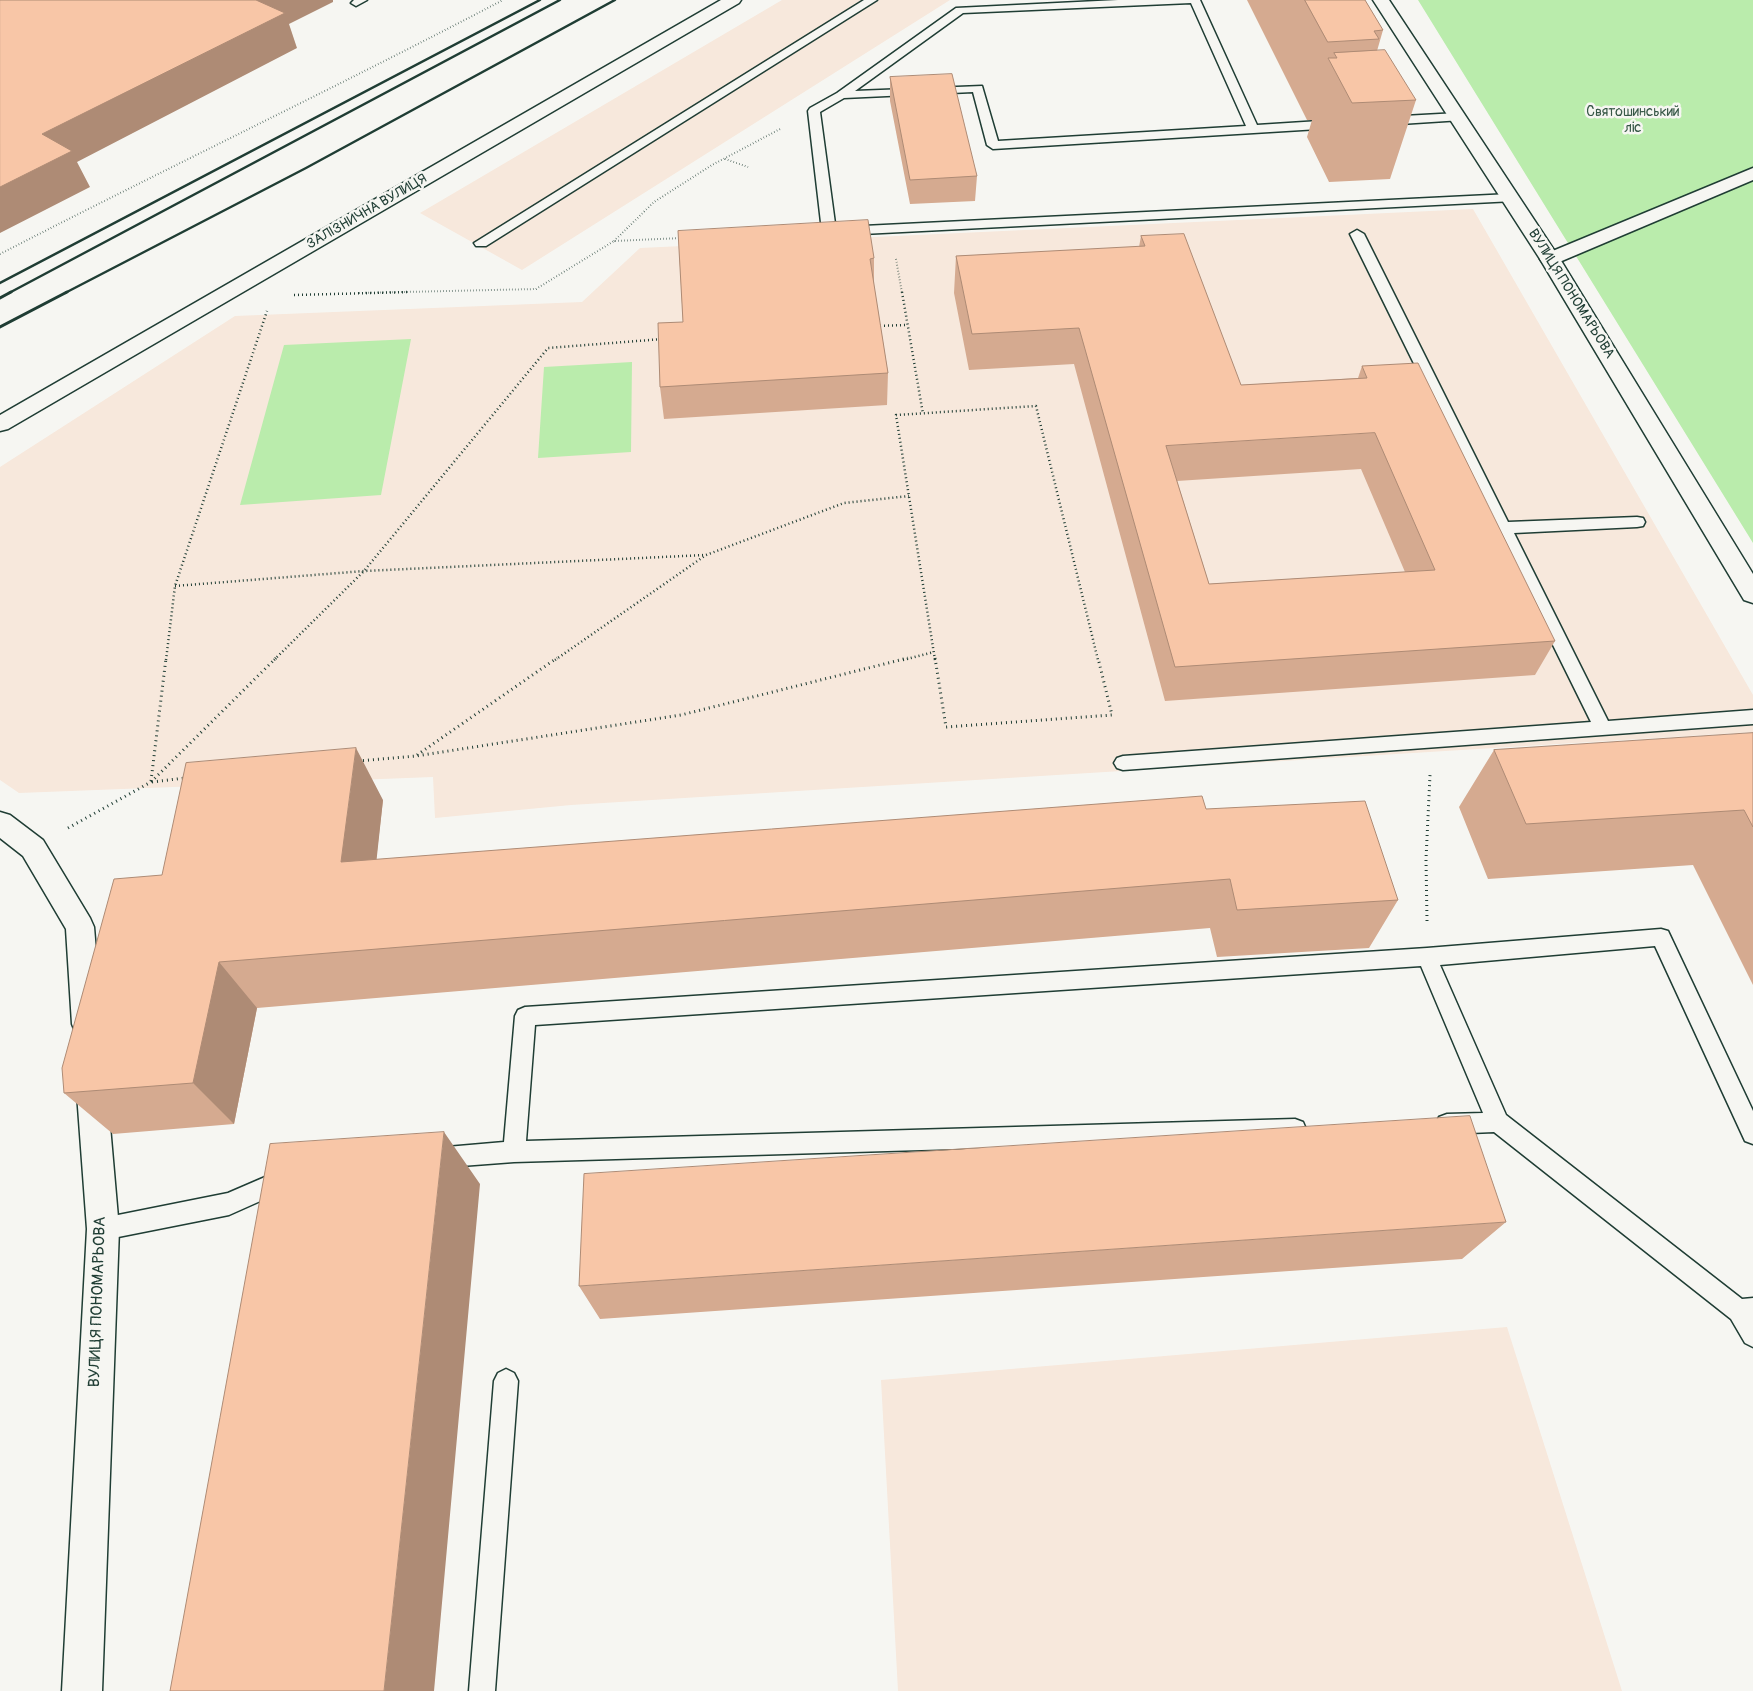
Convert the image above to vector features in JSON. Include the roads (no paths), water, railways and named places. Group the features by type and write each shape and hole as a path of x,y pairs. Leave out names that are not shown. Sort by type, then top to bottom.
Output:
{"street":[{"name":"ЗАЛІЗНИЧНА ВУЛИЦЯ","path":"0,424 734,0"},
{"name":"ВУЛИЦЯ ПОНОМАРЬОВА","path":"1381,0 1550,259 1753,594"},
{"path":"1550,259 1753,173"},
{"name":"ВУЛИЦЯ ПОНОМАРЬОВА","path":"0,823 33,848 80,927 102,1229 82,1691"}],"lane":[{"path":"481,243 872,0"},
{"path":"1253,128 1195,0 960,10 841,95 814,111 824,232 1510,198"},
{"path":"841,95 978,88 992,144 1349,123"},
{"path":"1368,122 1394,116 1458,117"},
{"path":"1357,234 1602,727"},
{"path":"1502,528 1636,522"},
{"path":"1123,763 1753,717"},
{"path":"514,1152 525,1016 1427,957 1662,937 1753,1134"},
{"path":"1427,957 1498,1122 1746,1310 1753,1336"},
{"path":"1429,1125 1498,1122"},
{"path":"417,1160 514,1152 1310,1128"},
{"path":"102,1229 229,1204 302,1172"},
{"path":"482,1691 506,1381"}],"railway":[{"path":"0,283 540,0"},
{"path":"9,293 560,0"},
{"path":"65,293 306,168 615,0"},
{"path":"0,298 11,292"},
{"path":"0,327 67,292"}],"park label":[{"name":"Святошинський ліс","path":"1633,120"}]}
